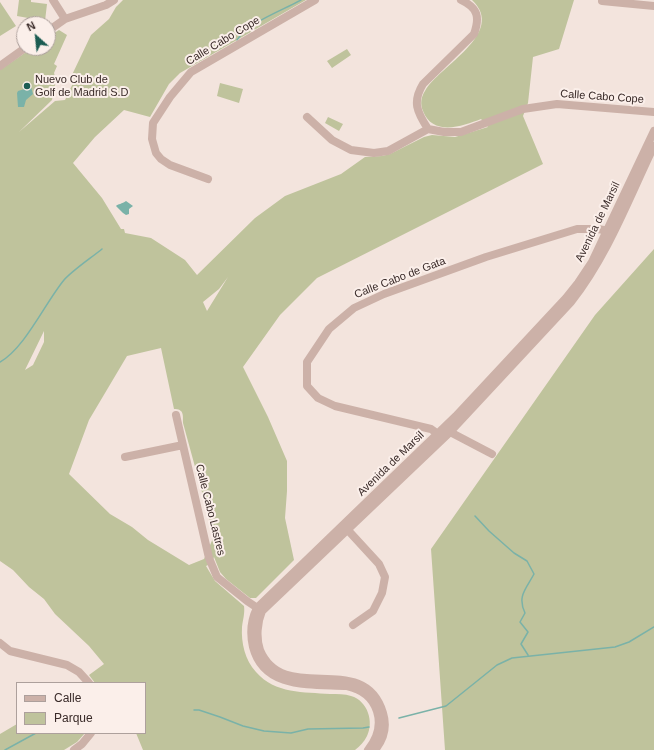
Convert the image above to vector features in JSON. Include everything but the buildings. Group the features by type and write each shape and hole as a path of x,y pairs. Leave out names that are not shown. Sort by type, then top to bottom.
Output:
{"street":[{"path":"53,0 65,18"},
{"path":"56,25 65,18 106,5 114,0"},
{"name":"Calle Cabo Cope","path":"208,179 170,165 161,159 156,153 152,139 153,123 170,97 190,72 315,0"},
{"path":"307,117 332,140 351,150 374,153 388,151 428,129 421,119 416,107 417,96 420,89 423,84 474,34 477,24 477,14 472,5 462,0"},
{"path":"602,1 654,6"},
{"path":"0,66 16,54"},
{"name":"Calle Cabo Cope","path":"428,129 444,132 461,132 523,109 557,104 654,112"},
{"name":"Avenida de Marsil","path":"346,528 456,416 566,298 578,283 610,231 654,131"},
{"name":"Avenida de Marsil","path":"260,610 450,432 571,302 583,286 654,146"},
{"name":"Calle Cabo de Gata","path":"438,434 431,429 335,406 318,398 307,386 307,362 328,329 354,308 384,294 486,258 577,229 610,231"},
{"name":"Calle Cabo Lastres","path":"176,415 209,558 217,577 260,610"},
{"path":"450,432 492,454"},
{"path":"125,457 183,445"},
{"path":"346,528 379,564 385,577 382,593 373,611 353,625"},
{"path":"260,610 254,614 251,639 257,658 270,673 282,680 297,684 347,686 355,688 368,696 373,703 378,716 379,729 374,742 368,750"},
{"path":"260,610 258,625 259,647 265,659 275,669 284,675 298,678 348,680 366,686 373,693 378,700 383,714 385,730 383,737 375,750"},
{"path":"0,643 10,651 67,665 79,672 88,682"},
{"path":"74,750 82,744 90,734"}],"green space":[{"path":"19,0 31,0 31,2 47,4 46,16 17,16"},
{"path":"123,0 306,0 180,73 169,84 150,117 124,110 95,137 73,163 102,198 121,229 124,229 125,233 151,238 185,260 197,275 255,218 285,196 341,174 365,157 390,154 424,137 432,135 455,137 488,127 481,119 457,126 441,127 428,119 421,106 424,93 432,81 467,48 476,37 481,25 481,12 472,0 574,0 559,49 533,57 528,103 523,116 543,164 317,278 280,315 243,367 268,417 287,461 285,518 294,560 256,598 250,598 226,579 220,572 214,557 212,563 206,566 215,581 244,606 242,633 244,651 252,667 264,679 281,688 300,692 346,695 362,702 368,713 370,725 365,740 355,750 143,750 136,734 146,734 146,682 94,682 89,675 104,664 89,646 55,614 44,599 29,587 13,570 0,561 0,70 20,56 56,56 56,32 59,30 67,35 54,64 57,66 54,73 56,80 52,100 19,132 55,101 65,100 75,79 71,77 91,35 109,19 116,7","holes":["228,277 207,311 203,302 219,289","44,331 44,342 33,365 25,370","161,348 174,409 180,410 182,413 183,423 214,536 204,559 189,565 148,540 132,527 110,514 69,474 89,420 127,356"]},
{"path":"0,2 16,26 0,36"},
{"path":"347,49 351,55 332,68 327,61"},
{"path":"220,83 243,89 239,103 217,96"},
{"path":"328,117 343,124 339,131 325,123"},
{"path":"654,249 654,750 445,750 431,549 595,315"},
{"path":"16,725 16,734 84,734 77,742 64,750 0,750 0,734"}],"water":[{"path":"31,87 33,94 26,100 24,107 18,107 18,91"},
{"path":"126,201 133,206 129,209 129,214 126,215 116,206"}],"waterway":[{"path":"237,40 257,22 301,0"},
{"path":"0,362 18,347 64,280 102,249"},
{"path":"475,516 489,531 514,553 527,561 534,574 522,597 525,613 520,622 528,632 521,644 528,655"},
{"path":"399,718 446,706 497,665 512,658 615,647 629,642 654,627"},
{"path":"194,710 199,710 243,726 264,731 291,733 308,729 369,727"},
{"path":"5,750 34,734"}],"place":[{"name":"Nuevo Club de Golf de Madrid S.D","path":"27,86"}]}
